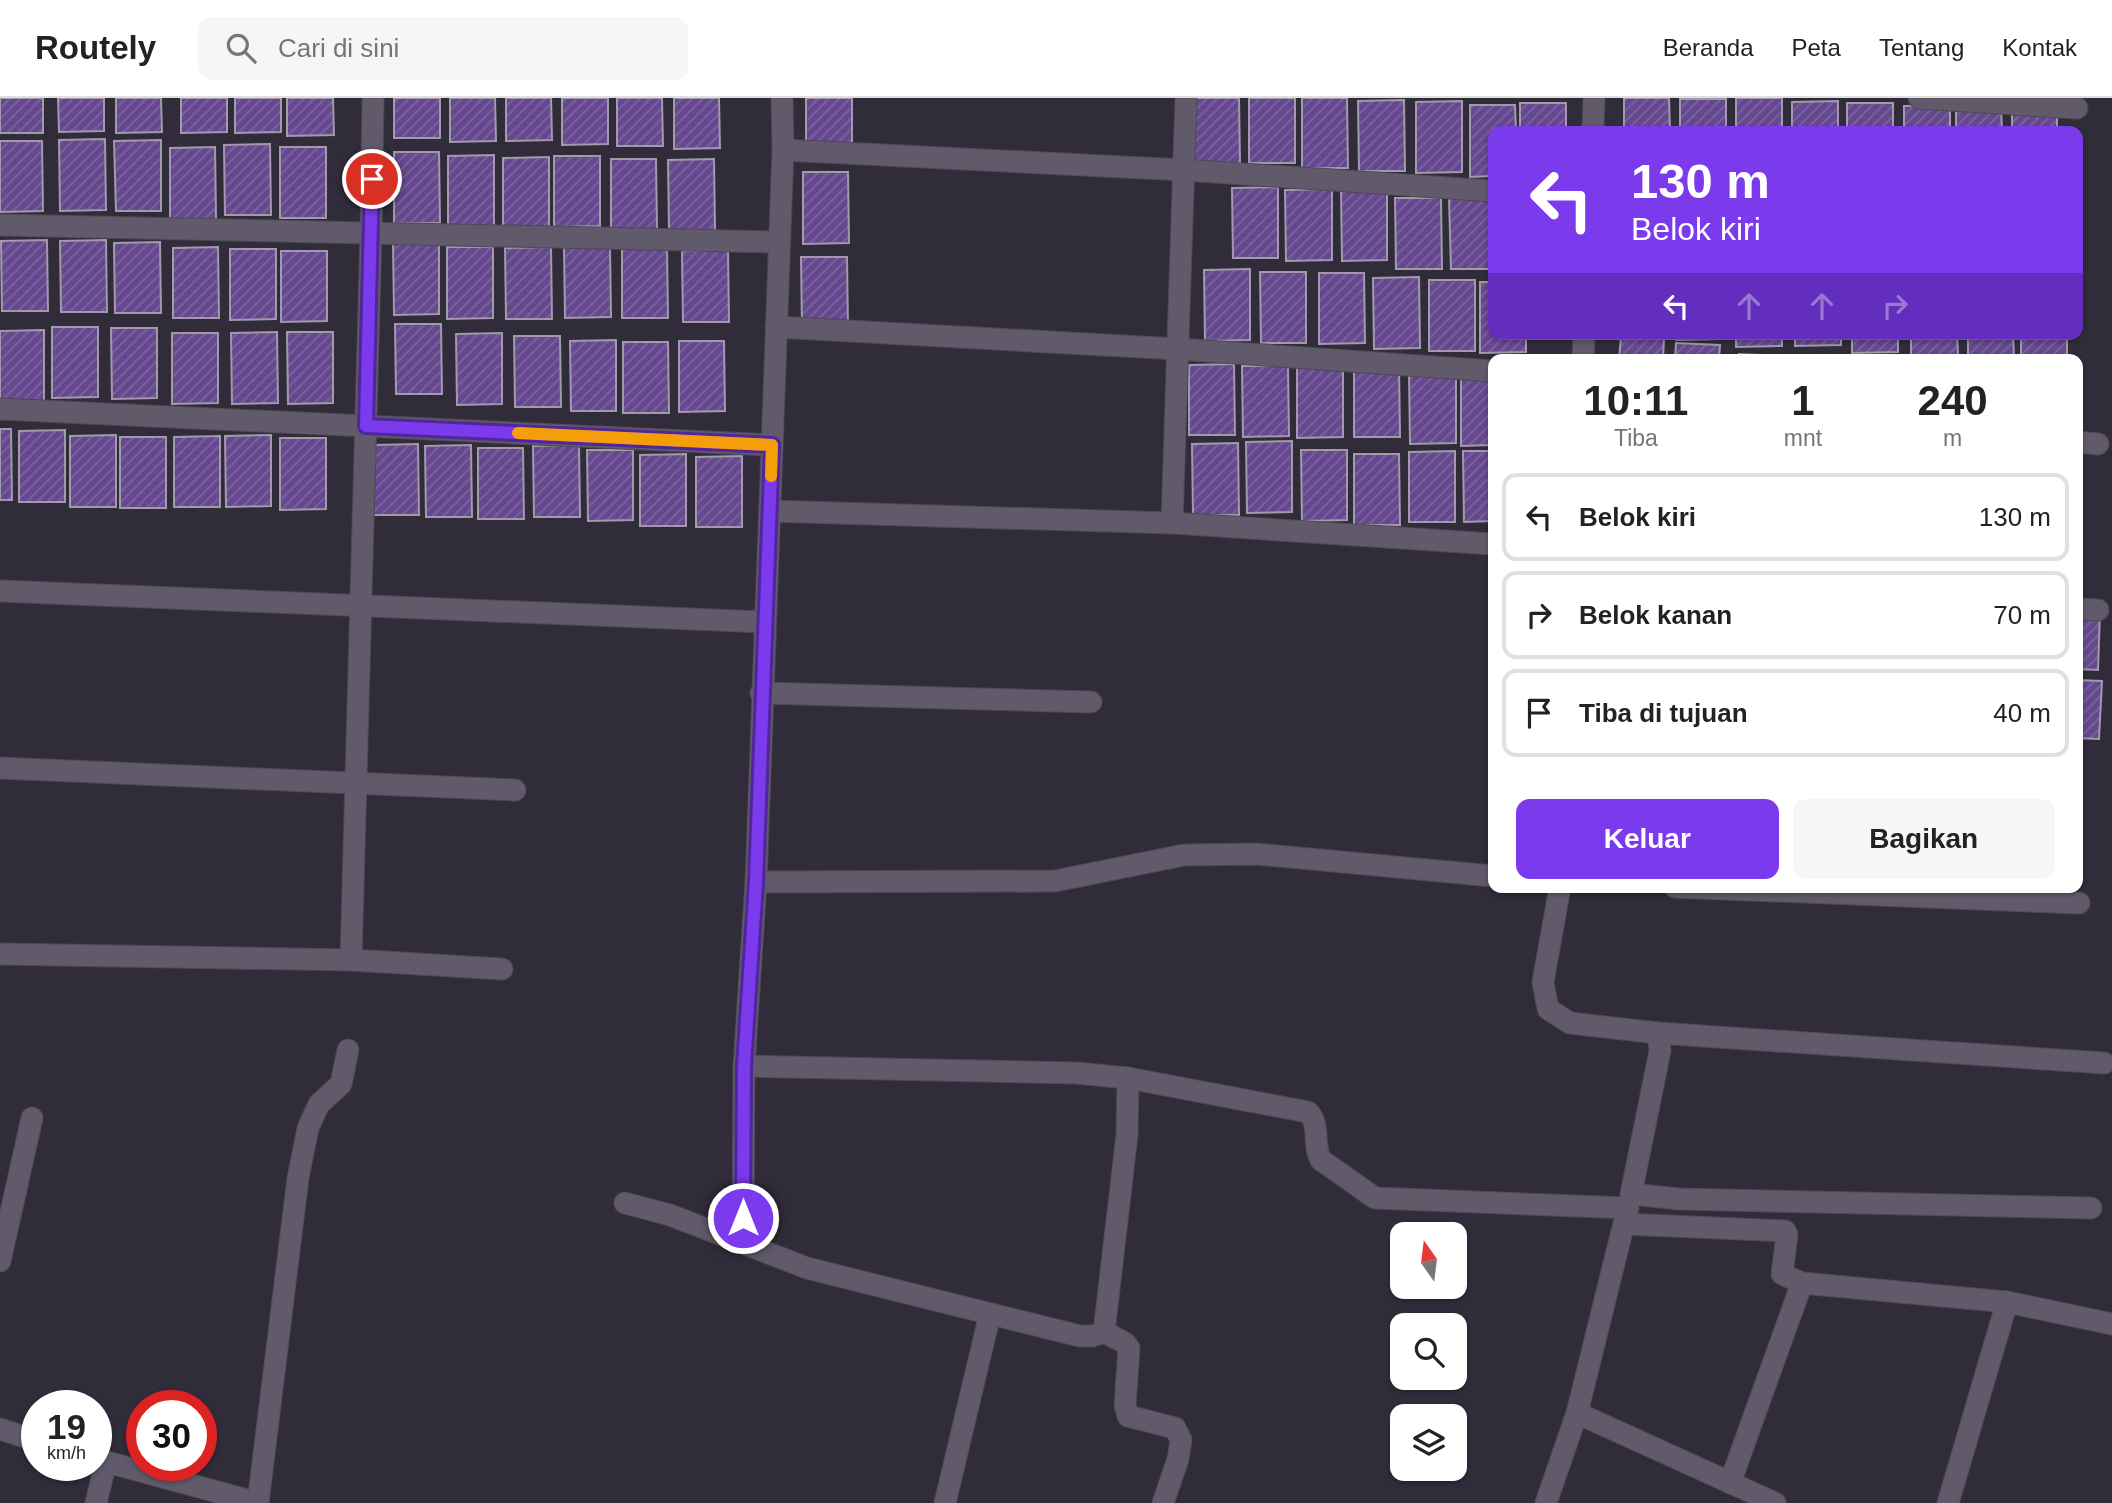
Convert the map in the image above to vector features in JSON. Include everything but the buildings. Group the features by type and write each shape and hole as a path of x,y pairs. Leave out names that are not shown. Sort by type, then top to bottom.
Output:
{"street":[{"path":"351,960 373,98"},
{"path":"743,1243 744,1066 756,882 782,98"},
{"path":"1172,523 1186,98"},
{"path":"1593,126 1594,98"},
{"path":"1919,98 2077,108"},
{"path":"782,150 1184,170 1488,191"},
{"path":"0,225 779,242"},
{"path":"776,327 1178,349 1488,371"},
{"path":"0,409 772,445"},
{"path":"770,511 1172,523 1488,544"},
{"path":"0,591 765,622"},
{"path":"761,693 1091,702"},
{"path":"0,768 515,790"},
{"path":"756,882 1055,881 1184,855 1256,854 1488,876"},
{"path":"1559,893 1543,982 1548,1009 1570,1023 1658,1033 2104,1063"},
{"path":"1826,893 2079,903"},
{"path":"0,954 351,960 502,969"},
{"path":"1546,1503 1577,1413 1628,1209 1660,1051 1658,1033"},
{"path":"112,1463 258,1503 298,1178 309,1128 320,1104 341,1084 348,1050"},
{"path":"744,1066 1076,1073 1128,1078 1308,1112 1313,1116 1317,1154 1321,1160 1375,1198 1628,1209 1785,1231 1787,1237 1782,1274 1802,1283 2007,1303 2112,1324"},
{"path":"1104,1332 1127,1135 1128,1078"},
{"path":"0,1261 32,1118"},
{"path":"1628,1209 1679,1199 2091,1208"},
{"path":"625,1203 670,1215 807,1268 1080,1336 1093,1336 1104,1332 1125,1343 1129,1348 1125,1405 1128,1416 1175,1428 1181,1440 1164,1503"},
{"path":"1730,1483 1802,1283"},
{"path":"1948,1503 2007,1303"},
{"path":"945,1503 990,1314"},
{"path":"1577,1413 1775,1503"},
{"path":"0,1429 21,1436"},
{"path":"96,1503 99,1481"}],"slow traffic":[{"path":"518,433 772,445 771,476"}],"route":[{"path":"372,179 366,426 772,445 756,882 744,1066 743,1218"}]}
